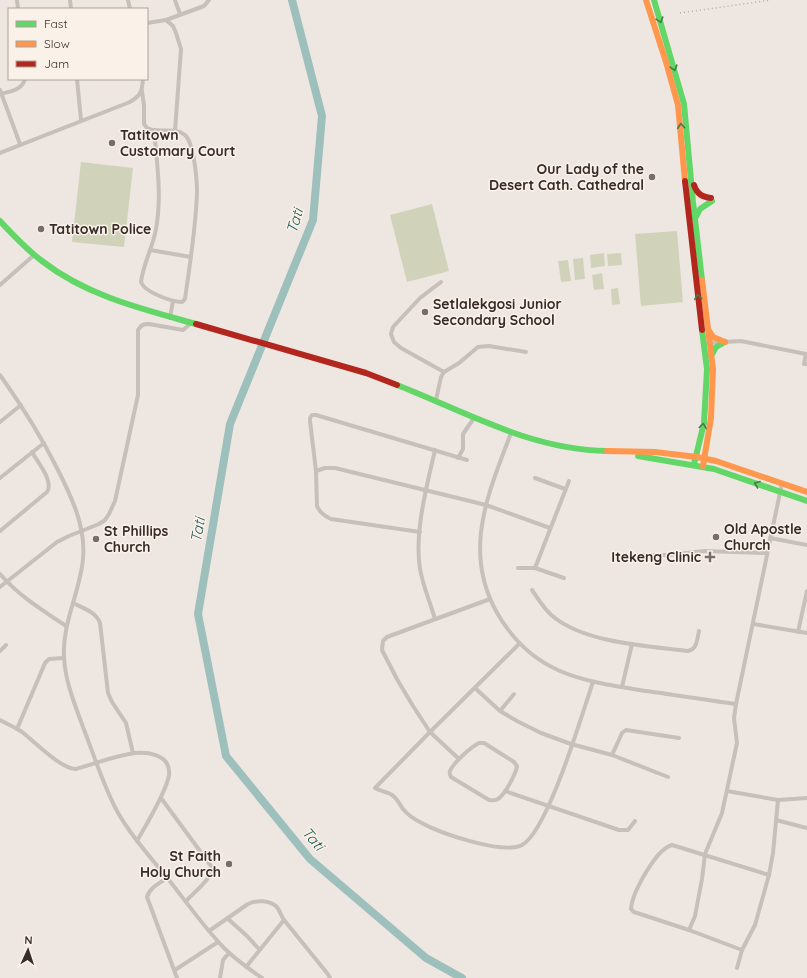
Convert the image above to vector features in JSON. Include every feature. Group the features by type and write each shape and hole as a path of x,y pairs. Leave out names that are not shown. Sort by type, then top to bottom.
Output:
{"main road":[{"path":"646,0 676,96 695,219 708,330 706,343 711,357 713,394 703,466"},
{"path":"654,0 684,104 688,175 706,343 707,370 704,423 697,457 694,464"},
{"path":"688,175 697,193 711,199 697,212 695,219"},
{"path":"0,221 15,239 33,256 63,277 92,292 124,304 366,373 436,400 511,433 558,446 588,451 655,452 705,458 807,492"},
{"path":"708,330 713,337 725,342"},
{"path":"711,357 715,348 725,342"},
{"path":"618,452 703,466 807,501"}],"street":[{"path":"175,0 180,14"},
{"path":"148,23 166,20 204,6 209,0"},
{"path":"166,20 173,26 181,49 175,130"},
{"path":"20,144 1,92 17,89 23,84 24,80"},
{"path":"77,80 81,120"},
{"path":"143,80 144,124 146,128 154,130 175,130 185,135 188,139 193,160 197,190 191,257 185,299 182,302 173,301 153,293 142,285 141,278 156,229 159,190 154,130"},
{"path":"0,153 130,102 142,91"},
{"path":"150,250 191,257"},
{"path":"0,285 33,256"},
{"path":"441,282 420,298 393,327 391,334 394,342 401,348 444,372"},
{"path":"170,318 173,301"},
{"path":"0,587 52,546 69,536 99,524 109,514 115,501 138,395 138,330 140,326 148,324 183,330 190,324"},
{"path":"706,343 741,341 754,343 806,354 804,364 807,364"},
{"path":"436,400 441,377 444,372 460,363 474,350 482,346 526,352"},
{"path":"0,375 21,405 44,443 70,496 82,531 82,570 66,626 64,658 71,690 97,763 117,810 137,841 218,942 246,967 262,978"},
{"path":"0,422 21,405"},
{"path":"420,532 330,519 325,517 319,511 317,506 316,470 310,418 312,415 316,415 466,460"},
{"path":"458,458 463,449 463,434 474,418"},
{"path":"511,433 486,505 481,534 480,558 490,599 500,618 519,644 533,656 550,666 593,682 736,704"},
{"path":"0,478 44,443"},
{"path":"435,450 425,490 419,555 420,568 435,619"},
{"path":"0,531 49,489 49,480 32,452"},
{"path":"316,470 335,468 486,505 550,528"},
{"path":"535,478 566,489"},
{"path":"535,568 569,481"},
{"path":"689,930 695,916 705,854 722,813 727,791 737,742 734,718 736,704 782,483"},
{"path":"770,538 807,545"},
{"path":"632,555 669,555 704,551 767,553"},
{"path":"518,568 535,568 564,578"},
{"path":"0,574 6,582 29,602 66,626"},
{"path":"532,590 549,613 568,627 598,637 632,644 692,651 695,648 700,631"},
{"path":"798,632 807,591"},
{"path":"459,759 430,732 398,682 382,650 382,645 383,640 387,637 490,599"},
{"path":"73,603 94,613 100,623 108,693 112,702 126,723 134,753"},
{"path":"753,624 807,634"},
{"path":"519,644 375,788 393,795 405,812 435,830 484,845 508,848 520,846 527,842 535,832 550,806 593,682"},
{"path":"622,687 632,644"},
{"path":"0,652 6,645"},
{"path":"17,729 44,663 49,659 64,658"},
{"path":"475,688 500,711 541,733 572,744 612,755 668,777"},
{"path":"500,711 514,694"},
{"path":"0,720 17,729 68,768 76,769 134,753 160,756 163,758 167,763 169,774 161,798 137,841"},
{"path":"612,755 622,733 626,730 679,738"},
{"path":"479,743 484,743 514,762 517,766 505,790 498,800 494,801 451,777 450,770 459,759 479,743"},
{"path":"505,790 624,831 628,830 635,821"},
{"path":"727,791 778,800 807,798"},
{"path":"161,798 212,869 210,876 186,901"},
{"path":"737,968 742,950 755,925 769,875 773,853 778,800"},
{"path":"776,820 807,828"},
{"path":"742,950 689,930 634,912 631,909 631,903 644,874 669,846 675,845 769,875"},
{"path":"167,878 151,890 147,897 177,978"},
{"path":"209,931 248,904 259,901 266,902 275,906 284,920 330,978"},
{"path":"227,918 259,949"},
{"path":"246,967 259,949 284,920"},
{"path":"175,970 218,942"},
{"path":"220,978 223,960 229,953"}],"green space":[{"path":"81,162 133,168 124,247 72,242"},
{"path":"432,204 449,271 407,282 390,215"},
{"path":"677,231 683,302 641,306 635,234"},
{"path":"604,253 605,266 591,268 590,255"},
{"path":"621,253 622,265 608,266 607,254"},
{"path":"583,258 585,279 575,280 573,259"},
{"path":"568,260 571,281 561,282 558,261"},
{"path":"602,273 604,289 594,290 592,275"},
{"path":"618,288 620,304 612,305 611,289"}],"waterway":[{"name":"Tati","path":"292,0 322,116 313,220 230,424 198,614 226,756 310,859 426,958 462,978"}],"railway":[{"path":"680,13 771,0"}],"traffic: fast":[{"path":"654,0 684,104 702,280"},
{"path":"696,217 700,209 712,201"},
{"path":"0,221 36,256 77,284 135,307 196,324"},
{"path":"694,464 704,423 707,369 702,330"},
{"path":"711,356 716,347 725,342"},
{"path":"397,385 499,428 525,437 579,449 607,451"},
{"path":"638,456 714,469 807,501"}],"traffic: slow":[{"path":"646,0 678,105 685,181"},
{"path":"702,280 713,369 711,418 703,466"},
{"path":"709,331 713,337 725,342"},
{"path":"607,451 655,452 697,457 716,461 807,492"}],"traffic: jam":[{"path":"685,181 702,330"},
{"path":"694,185 700,194 711,198"},
{"path":"196,324 366,373 397,385"}],"place":[{"name":"Tatitown Customary Court","path":"112,143"},
{"name":"Our Lady of the Desert Cath. Cathedral","path":"652,177"},
{"name":"Tatitown Police","path":"41,229"},
{"name":"Setlalekgosi Junior Secondary School","path":"425,312"},
{"name":"Old Apostle Church","path":"716,537"},
{"name":"St Phillips Church","path":"96,539"},
{"name":"Itekeng Clinic","path":"710,557"},
{"name":"St Faith Holy Church","path":"229,864"}]}
